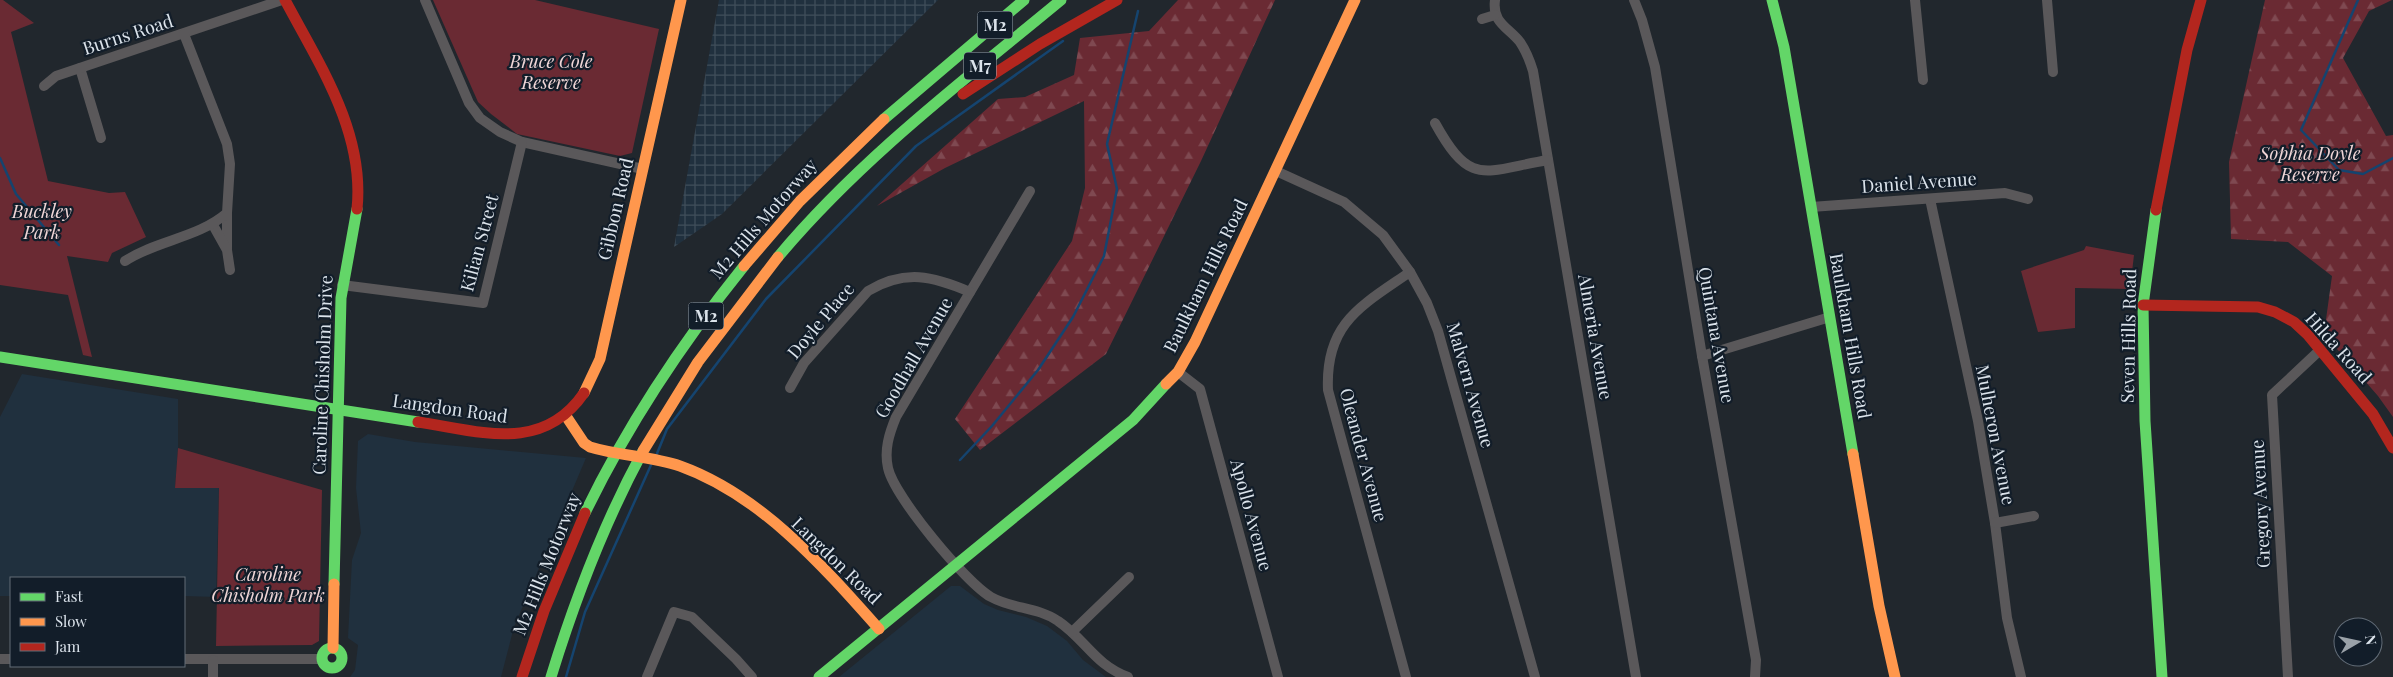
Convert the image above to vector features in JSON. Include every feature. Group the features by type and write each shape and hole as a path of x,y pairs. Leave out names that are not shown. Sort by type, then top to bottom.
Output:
{"main road":[{"name":"Caroline Chisholm Drive","path":"286,0 335,94 352,141 357,177 357,206 342,285 333,648"},
{"name":"Gibbon Road","path":"566,416 584,397 600,359 681,0"},
{"name":"M2 Hills Motorway","path":"522,677 532,645 568,552 600,481 643,407 693,333 743,265 800,201 878,124 1024,0"},
{"name":"M7","path":"900,134 1061,0"},
{"name":"M2","path":"900,134 1040,44 1116,0"},
{"name":"Baulkham Hills Road","path":"819,677 1133,420 1178,372 1203,326 1355,0"},
{"name":"Baulkham Hills Road","path":"1772,0 1784,47 1879,606 1895,677"},
{"name":"Seven Hills Road","path":"2162,677 2143,359 2144,305 2148,259 2159,191 2187,50 2201,0"},
{"name":"M2 Hills Motorway","path":"551,677 572,612 601,537 628,479 670,406 723,329 789,246 843,187 900,134"},
{"name":"Hilda Road","path":"2144,305 2258,307 2275,312 2294,322 2373,414 2393,448"},
{"name":"Langdon Road","path":"0,357 502,435 523,434 541,430 566,416 584,443 601,451 656,460 697,473 737,496 801,548 879,629"},
{"path":"333,648 339,651 342,657 340,664 333,672 322,659 325,651 333,648"}],"street":[{"name":"Burns Road","path":"44,86 56,76 282,0"},
{"path":"425,0 469,103 480,118 508,137 522,142 643,170"},
{"path":"1482,19 1495,15 1494,0"},
{"name":"Quintana Avenue","path":"1634,0 1642,20 1655,67 1702,356 1756,660 1755,677"},
{"path":"1915,0 1923,80"},
{"path":"2047,0 2053,72"},
{"name":"Almeria Avenue","path":"1495,15 1501,26 1520,42 1529,60 1548,160 1636,677"},
{"path":"184,34 227,144 230,164 227,213 227,250 230,270"},
{"path":"80,68 102,138"},
{"path":"1435,123 1457,157 1474,170 1488,170 1548,160"},
{"name":"Kilian Street","path":"342,285 483,303 522,142"},
{"name":"Malvern Avenue","path":"1276,171 1344,202 1383,235 1410,272 1427,302 1438,331 1535,677"},
{"name":"Goodhall Avenue","path":"1030,191 896,417 886,450 888,468 893,484 973,584 993,599 1042,612 1059,622 1072,632 1101,663 1128,677"},
{"name":"Daniel Avenue","path":"1811,207 2005,193 2028,199"},
{"name":"Mulheron Avenue","path":"1930,199 1978,421 1995,523 2007,618 2021,677"},
{"path":"125,261 139,252 213,225 227,213"},
{"path":"213,225 227,250"},
{"name":"Oleander Avenue","path":"1406,677 1328,390 1327,376 1329,360 1338,333 1364,304 1410,272"},
{"name":"Doyle Place","path":"790,388 804,364 868,291 881,283 900,278 929,277 948,282 970,292"},
{"path":"1702,356 1830,317"},
{"name":"Gregory Avenue","path":"2288,677 2282,602 2272,395 2320,350"},
{"name":"Apollo Avenue","path":"1178,372 1200,388 1278,677"},
{"path":"1995,523 2034,516"},
{"path":"1072,632 1130,577"},
{"path":"647,677 674,612 692,617 752,677"},
{"path":"185,660 322,659"},
{"path":"213,660 213,677"}],"shaded area":[{"path":"719,0 938,0 722,214 674,247"},
{"path":"22,374 178,399 178,448 175,488 219,488 216,597 185,596 185,577 10,577 10,596 0,596 0,417"},
{"path":"368,434 415,442 586,458 514,627 501,677 350,677 355,670 358,645 348,638 352,560 361,533 356,488 358,441"},
{"path":"951,586 960,586 984,604 998,610 1026,617 1047,626 1067,641 1083,660 1106,677 839,677"}],"green space":[{"name":"Buckley Park","path":"0,0 3,0 34,23 11,32 48,181 109,193 125,192 146,237 112,253 108,262 67,256 92,357 83,355 68,295 0,285"},
{"name":"Bruce Cole Reserve","path":"433,0 535,0 659,29 632,153 620,156 517,134 478,102"},
{"path":"1178,0 1275,0 1201,161 1106,354 980,450 955,419 1072,241 1085,188 1084,101 945,168 877,206 998,99 1025,97 1074,75 1080,38 1149,31"},
{"name":"Sophia Doyle Reserve","path":"2265,0 2392,0 2369,11 2343,58 2386,136 2393,135 2393,417 2378,396 2324,334 2332,276 2288,242 2231,239 2229,162"},
{"path":"2086,246 2134,255 2130,289 2075,288 2075,328 2038,332 2021,271 2084,250"},
{"name":"Caroline Chisholm Park","path":"178,448 322,490 319,641 312,645 216,646 219,488 175,488"}],"waterway":[{"path":"2358,0 2301,130 2339,170 2363,174 2393,158"},
{"path":"960,460 992,426 1038,370 1073,317 1104,256 1117,189 1107,144 1138,11"},
{"path":"656,456 667,429 766,299 916,146 1063,41"},
{"path":"0,158 16,194 59,245"},
{"path":"566,677 585,612 651,465"}],"traffic: fast":[{"path":"884,119 1024,0"},
{"path":"778,257 843,187 878,154 950,91 1061,0"},
{"path":"1772,0 1784,47 1853,454"},
{"path":"334,584 341,298 357,209"},
{"path":"2156,210 2143,305 2145,421 2162,677"},
{"path":"585,513 619,448 657,385 699,325 744,266"},
{"path":"0,357 418,422"},
{"path":"819,677 1133,420 1166,384"},
{"path":"551,677 591,562 643,451"},
{"path":"332,648 339,651 342,658 339,665 332,668 325,665 322,658 325,651 332,648"}],"traffic: slow":[{"path":"584,393 600,359 681,0"},
{"path":"1166,384 1178,372 1195,342 1355,0"},
{"path":"744,266 800,201 884,119"},
{"path":"643,451 698,362 778,257"},
{"path":"566,416 584,443 590,447 680,466 710,479 737,495 764,514 813,557 879,629"},
{"path":"1853,454 1879,606 1895,677"},
{"path":"333,648 334,584"}],"traffic: jam":[{"path":"285,0 325,74 347,126 354,153 358,181 357,209"},
{"path":"963,94 1040,44 1117,0"},
{"path":"2156,210 2187,50 2201,0"},
{"path":"2143,305 2258,307 2275,312 2294,322 2308,335 2373,414 2393,448"},
{"path":"418,422 486,433 508,434 529,431 549,425 567,412 584,393"},
{"path":"522,677 544,611 585,513"}]}
